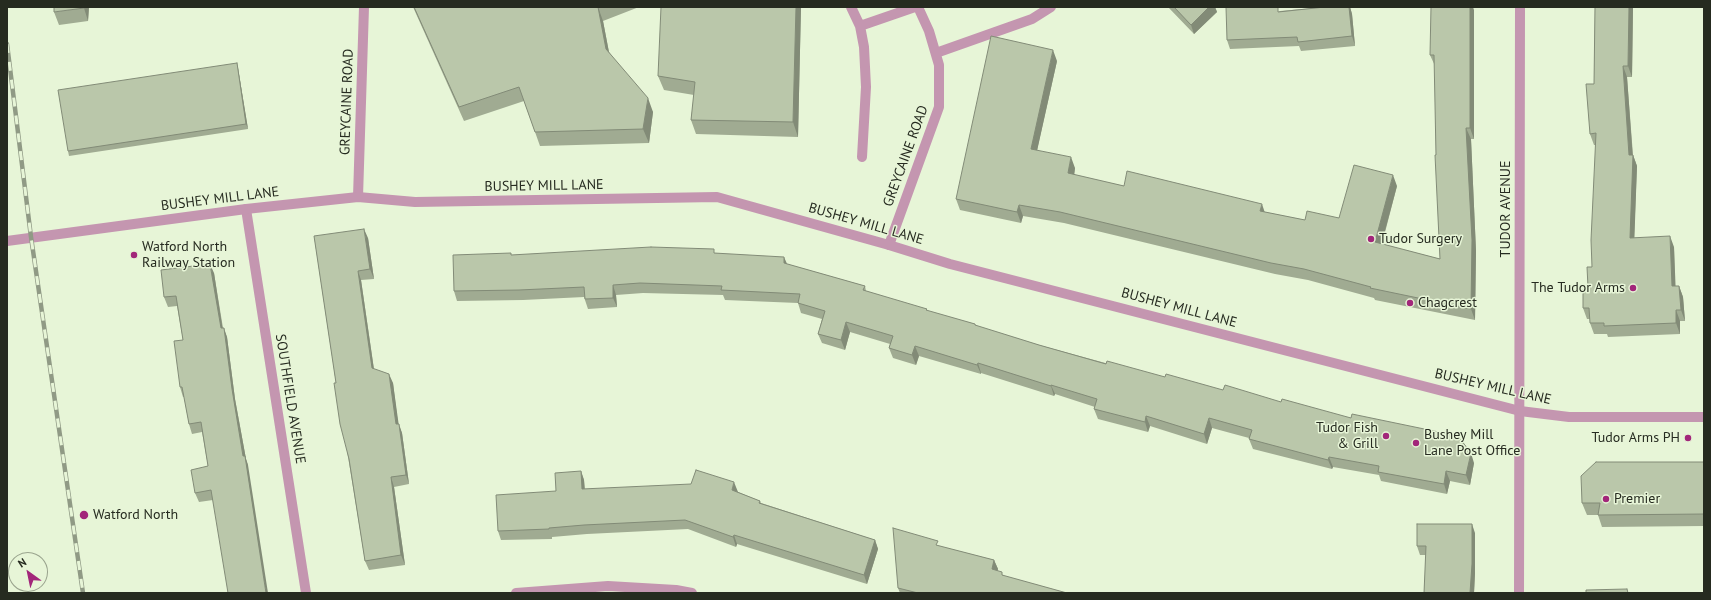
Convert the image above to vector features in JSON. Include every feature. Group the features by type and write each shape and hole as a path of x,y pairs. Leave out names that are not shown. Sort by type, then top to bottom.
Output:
{"street":[{"name":"GREYCAINE ROAD","path":"358,197 364,7"},
{"path":"851,7 860,26 864,47 866,87 862,158"},
{"name":"GREYCAINE ROAD","path":"889,245 939,107 939,65 929,31 917,7"},
{"path":"860,26 917,7"},
{"path":"936,53 1032,19 1051,7"},
{"name":"TUDOR AVENUE","path":"1519,593 1520,7"},
{"name":"BUSHEY MILL LANE","path":"7,241 246,209 358,197 415,202 717,197 889,245 950,264 1520,411 1569,417 1704,417"},
{"name":"SOUTHFIELD AVENUE","path":"246,209 306,593"},
{"path":"516,593 608,586 692,593"}],"building":[{"path":"54,7 84,7 84,8 54,12"},
{"path":"414,7 598,7 606,49 648,98 643,129 535,132 519,87 459,107"},
{"path":"661,7 796,7 793,122 691,120 695,82 658,76"},
{"path":"1174,7 1209,7 1191,25"},
{"path":"1226,7 1278,7 1278,12 1325,7 1349,7 1352,36 1298,42 1297,37 1227,40"},
{"path":"1431,7 1470,7 1470,128 1466,128 1472,240 1471,309 1370,288 1371,287 1304,269 1271,263 1060,212 1019,205 1017,212 956,199 991,36 1053,50 1031,149 1071,157 1068,173 1124,186 1127,171 1262,204 1260,211 1305,220 1307,211 1339,218 1354,165 1393,175 1375,242 1440,259 1435,155 1434,55 1430,55"},
{"path":"1595,7 1629,7 1628,66 1623,66 1629,155 1633,155 1630,238 1670,236 1672,286 1679,286 1681,310 1676,310 1676,323 1604,326 1604,323 1590,323 1589,308 1583,308 1583,289 1588,287 1587,267 1592,267 1591,240 1596,133 1590,134 1586,84 1594,84"},
{"path":"237,63 246,124 68,151 58,90"},
{"path":"364,229 370,269 358,271 372,368 389,374 396,424 399,424 406,475 391,477 401,555 365,561 349,459 340,424 334,383 336,383 314,236"},
{"path":"651,247 714,249 714,253 784,257 784,263 865,286 863,290 1039,345 1106,364 1107,361 1165,377 1166,374 1223,390 1225,385 1281,402 1282,399 1351,418 1352,414 1458,436 1471,453 1466,475 1446,471 1444,484 1378,472 1379,466 1329,457 1328,460 1249,439 1252,430 1209,418 1204,434 1146,416 1145,422 1094,409 1097,399 978,363 977,365 915,346 912,355 889,348 893,336 846,322 841,340 818,334 825,311 798,303 800,294 721,290 722,286 640,283 613,285 613,298 585,299 584,287 454,291 453,255 511,253 511,255"},
{"path":"210,264 221,328 224,328 232,389 243,456 245,456 266,593 228,593 211,490 195,493 191,470 208,466 201,422 189,424 182,387 180,387 174,341 183,340 176,296 164,297 161,270"},
{"path":"1596,462 1704,462 1704,514 1598,515 1600,503 1582,503 1581,476"},
{"path":"696,470 734,482 732,490 760,501 759,503 875,540 864,575 734,535 733,537 685,520 498,531 496,495 556,491 555,473 581,471 582,489 691,484"},
{"path":"1417,524 1472,524 1470,593 1424,593 1426,546 1417,546"},
{"path":"893,528 938,541 936,545 994,560 992,569 1002,572 1002,575 1067,593 918,593 898,588"},
{"path":"1627,589 1628,593 1586,593 1586,590"}],"railway":[{"path":"7,44 31,237 83,593"}],"place":[{"name":"Tudor Surgery","path":"1371,239"},
{"name":"Watford North Railway Station","path":"134,255"},
{"name":"The Tudor Arms","path":"1633,288"},
{"name":"Chagcrest","path":"1410,303"},
{"name":"Tudor Fish & Grill","path":"1386,436"},
{"name":"Tudor Arms PH","path":"1688,438"},
{"name":"Bushey Mill Lane Post Office","path":"1416,443"},
{"name":"Premier","path":"1606,499"},
{"name":"Watford North","path":"84,515"}]}
